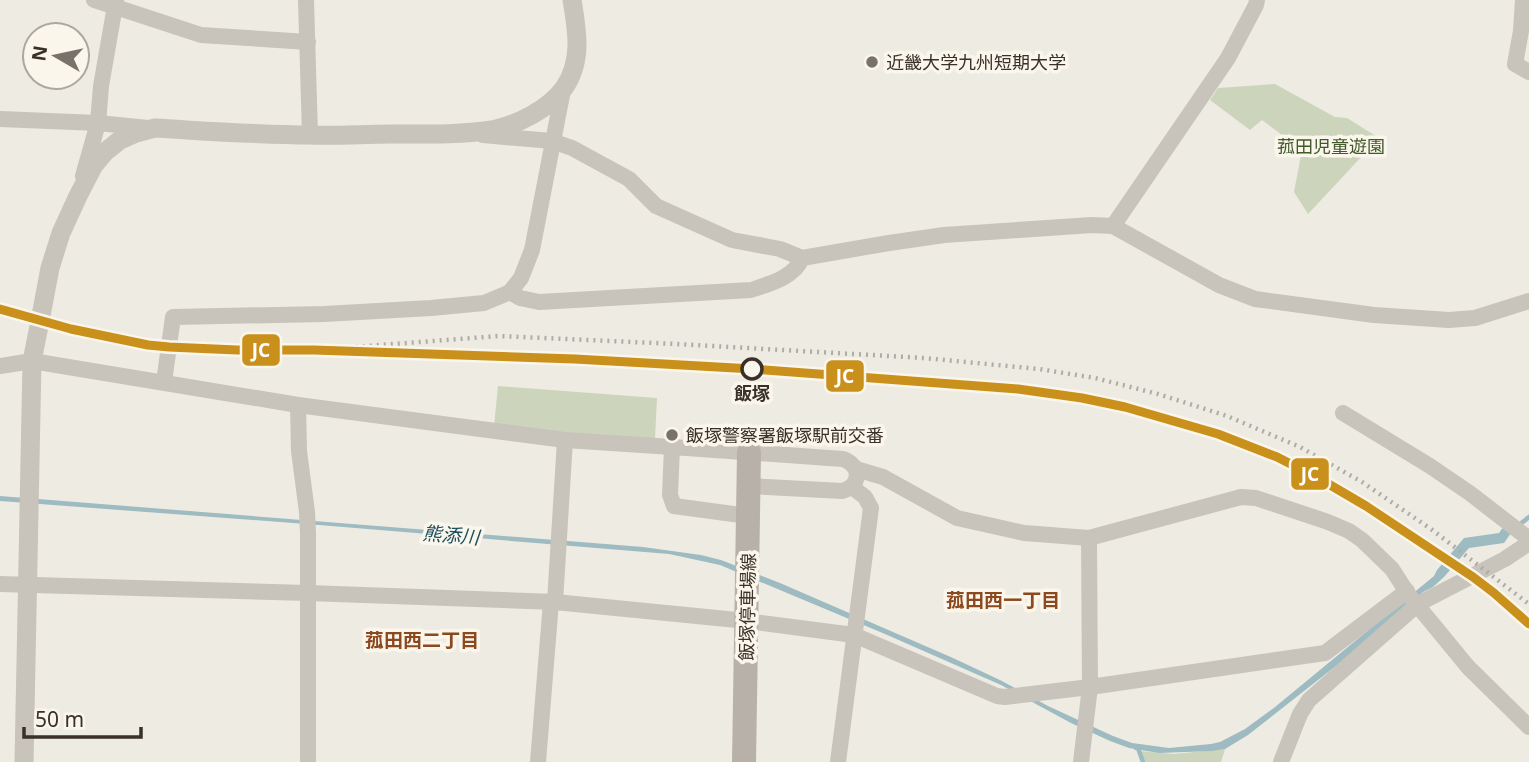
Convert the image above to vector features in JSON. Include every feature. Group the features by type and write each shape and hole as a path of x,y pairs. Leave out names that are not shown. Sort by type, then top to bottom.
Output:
{"main road":[{"name":"飯塚停車場線","path":"744,762 749,453"}],"street":[{"path":"93,0 115,4 201,36 307,42"},
{"path":"306,0 310,135"},
{"path":"164,382 173,317 324,314 430,308 484,303 510,292 521,278 532,250 563,90 573,72 578,50 572,0"},
{"path":"1113,226 1228,58 1257,0"},
{"path":"1523,0 1515,64 1529,72"},
{"path":"78,195 98,123 101,86 115,4"},
{"path":"0,119 310,135 452,133 492,130 510,125 531,116 563,90"},
{"path":"24,762 32,361 50,268 61,233 94,165 120,140 155,128"},
{"path":"452,133 552,141 572,148 629,179 656,206 732,240 780,249 802,258 944,235 1092,225 1113,226 1219,285 1255,299 1374,315 1449,320 1475,318 1529,301"},
{"path":"510,292 520,298 539,302 751,290 789,274 799,266 802,258"},
{"path":"0,366 32,361 298,405 565,440 843,459 853,464 856,469 852,487 836,492 749,486"},
{"path":"298,405 299,451 308,533 308,762"},
{"path":"0,584 553,602 854,633 998,696 1090,687 1325,653 1412,598 1505,559 1522,535 1471,494 1343,413"},
{"path":"538,762 558,553 565,440"},
{"path":"672,447 670,495 674,506 748,516"},
{"path":"856,469 883,477 957,518 1024,533 1089,538 1241,497 1256,498 1328,522 1349,531 1373,549 1392,569 1468,667 1529,727"},
{"path":"838,762 871,508 865,497 852,487"},
{"path":"1081,762 1090,687 1089,538"},
{"path":"1281,762 1300,714 1309,700 1412,598"}],"green space":[{"name":"菰田児童遊園","path":"1275,84 1335,117 1347,118 1379,138 1308,214 1294,192 1302,150 1262,120 1250,130 1210,100 1218,88"},
{"path":"498,386 657,398 655,439 494,426"},
{"path":"1225,749 1221,762 1145,762 1140,751 1174,754"}],"water":[{"name":"熊添川","path":"0,496 643,547 701,555 780,583 953,658 1113,736 1132,743 1169,748 1220,742 1245,729 1434,576 1464,538 1499,533 1504,526 1511,533 1504,543 1469,548 1433,587 1423,592 1388,625 1248,735 1225,749 1159,753 1129,748 1110,741 1001,685 720,565 669,554 0,501"}],"waterway":[{"path":"1519,525 1529,517"},
{"path":"1136,748 1143,762"}],"railway":[{"path":"314,350 499,336 924,358 1039,369 1095,378 1227,416 1300,447 1362,482 1431,529 1529,604"}],"transit line":[{"name":"JC","path":"0,309 71,329 169,347 575,359 1018,389 1082,398 1125,407 1218,434 1277,457 1366,506 1473,577 1529,624"}],"place":[{"name":"近畿大学九州短期大学","path":"872,62"},
{"name":"飯塚","path":"752,369"},
{"name":"飯塚警察署飯塚駅前交番","path":"672,435"}],"district":[{"name":"菰田西一丁目","path":"1003,600"},
{"name":"菰田西二丁目","path":"422,640"}]}
